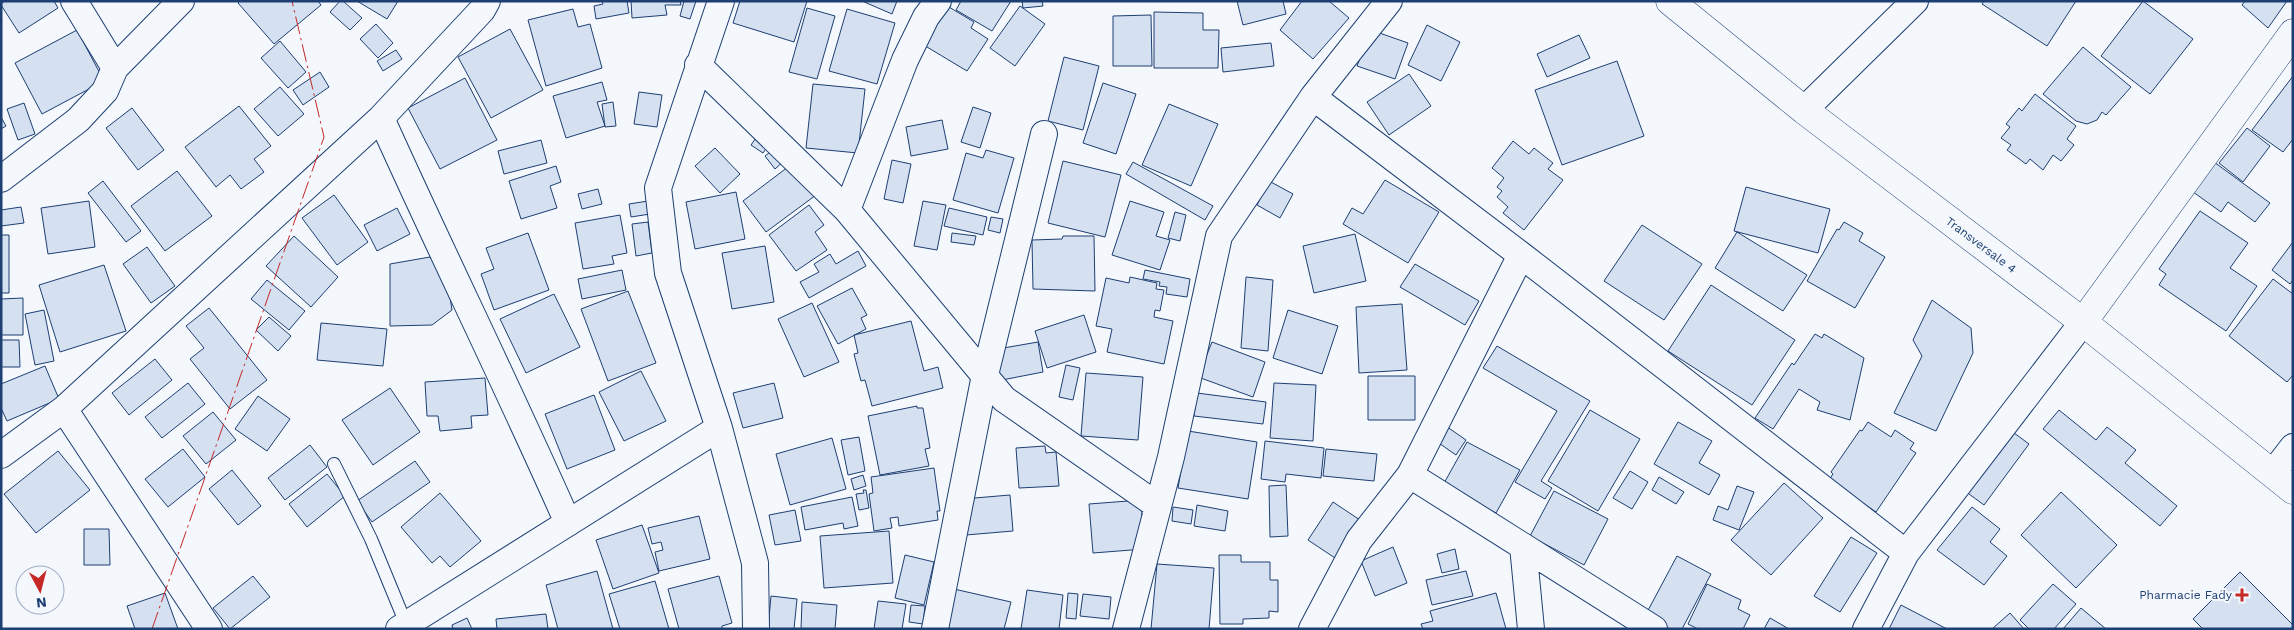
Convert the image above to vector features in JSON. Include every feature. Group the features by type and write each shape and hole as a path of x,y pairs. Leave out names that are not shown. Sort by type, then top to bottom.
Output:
{"main road":[{"name":"Transversale 4","path":"1670,1 1804,110 2083,322 2283,482"},
{"path":"2083,322 2293,34"}],"street":[{"path":"74,1 115,68"},
{"path":"1,179 78,120 105,91 115,68 181,1"},
{"path":"1,455 64,409 381,118 482,10 487,1"},
{"path":"720,1 658,188 668,273 719,428 755,563 756,629"},
{"path":"847,210 905,60 926,17 938,1"},
{"path":"1126,629 1171,457 1219,236 1313,97 1389,1"},
{"path":"1804,110 1915,1"},
{"path":"698,65 847,210 1004,399 1158,506"},
{"path":"1313,97 1521,255 1906,553"},
{"path":"381,118 439,247 522,418 568,523"},
{"path":"936,629 985,375 1044,134"},
{"path":"1312,629 1359,540 1410,475 1521,255"},
{"path":"1866,629 1906,553 2083,322"},
{"path":"64,409 209,629"},
{"path":"402,626 719,428"},
{"path":"2283,482 2293,447"},
{"path":"1410,475 1654,629"},
{"path":"1523,546 1531,629"}],"lane":[{"path":"334,464 371,539 402,626"}],"building":[{"path":"4,1 54,1 58,8 19,33 1,5"},
{"path":"240,1 318,1 321,5 274,44 238,3"},
{"path":"340,1 343,1 362,18 350,30 330,12"},
{"path":"357,1 398,1 387,19"},
{"path":"602,1 627,1 629,13 596,19 594,6 603,4"},
{"path":"631,1 680,1 681,5 665,5 667,15 632,18"},
{"path":"684,1 696,1 690,19 680,16"},
{"path":"740,1 807,1 794,42 733,23"},
{"path":"862,1 897,1 892,14"},
{"path":"961,1 1011,1 992,31 956,10"},
{"path":"1022,1 1042,1 1043,6 1023,8"},
{"path":"1237,1 1283,1 1286,14 1243,25"},
{"path":"1302,1 1329,1 1349,18 1313,59 1280,30"},
{"path":"1984,1 2076,1 2047,46 1982,4"},
{"path":"2143,1 2193,39 2150,94 2101,56"},
{"path":"2245,1 2287,1 2268,28 2242,5"},
{"path":"944,4 974,22 971,28 988,39 967,71 917,41"},
{"path":"1020,6 1045,24 1015,66 990,48"},
{"path":"807,8 835,16 817,79 789,72"},
{"path":"573,9 578,27 590,24 602,68 546,86 528,20"},
{"path":"847,9 895,23 877,84 829,71"},
{"path":"1154,12 1203,13 1203,30 1219,30 1218,68 1154,68"},
{"path":"1151,15 1152,66 1113,66 1113,16"},
{"path":"376,24 393,43 378,58 360,39"},
{"path":"1427,25 1460,42 1441,81 1408,65"},
{"path":"510,29 543,90 491,118 458,57"},
{"path":"77,30 104,81 42,114 15,63"},
{"path":"1371,30 1408,43 1395,79 1357,66"},
{"path":"1579,35 1590,58 1547,77 1537,54"},
{"path":"280,41 306,72 288,88 261,58"},
{"path":"1271,43 1274,66 1223,72 1221,48"},
{"path":"2083,47 2131,87 2106,115 2102,112 2097,120 2087,124 2076,121 2043,94"},
{"path":"396,50 402,59 383,71 377,61"},
{"path":"1064,57 1099,66 1083,130 1048,121"},
{"path":"1617,61 1644,136 1562,165 1535,90"},
{"path":"320,72 329,87 303,105 293,90"},
{"path":"1409,74 1431,106 1389,135 1367,102"},
{"path":"2293,76 2293,139 2283,152 2252,130"},
{"path":"465,78 497,140 440,169 408,108"},
{"path":"602,82 607,100 597,102 605,126 566,138 553,96"},
{"path":"1103,83 1136,94 1116,154 1083,143"},
{"path":"813,84 865,89 858,153 806,148"},
{"path":"280,87 304,114 278,136 254,109"},
{"path":"639,92 662,95 657,127 634,124"},
{"path":"2035,94 2076,126 2067,139 2074,145 2061,161 2053,155 2043,170 2030,159 2026,164 2007,150 2011,145 2001,138 2010,127 2006,124 2019,108 2022,111"},
{"path":"613,102 616,126 605,127 602,104"},
{"path":"24,103 35,134 18,140 7,109"},
{"path":"1169,104 1218,124 1191,186 1142,165"},
{"path":"239,106 271,146 254,159 264,172 241,189 230,175 216,187 185,147"},
{"path":"973,107 991,113 980,148 961,142"},
{"path":"132,108 164,150 138,170 106,128"},
{"path":"1,117 6,126 1,129"},
{"path":"942,120 948,149 911,156 906,127"},
{"path":"2247,128 2270,146 2243,182 2219,163"},
{"path":"758,135 770,143 763,153 751,145"},
{"path":"541,140 547,163 504,174 498,151"},
{"path":"1513,141 1529,154 1534,148 1553,163 1548,169 1563,180 1524,230 1503,213 1508,207 1497,197 1502,191 1497,187 1504,178 1492,168"},
{"path":"715,148 740,174 720,193 695,166"},
{"path":"775,148 785,160 775,169 765,156"},
{"path":"986,150 1014,158 998,213 953,200 966,153 983,158"},
{"path":"892,160 911,164 903,203 884,199"},
{"path":"1063,161 1121,175 1105,237 1048,223"},
{"path":"1133,162 1213,206 1205,220 1126,174"},
{"path":"2214,162 2270,203 2255,222 2228,202 2221,212 2189,189"},
{"path":"792,164 816,195 766,232 743,201"},
{"path":"556,166 561,182 550,186 557,208 521,219 509,181"},
{"path":"177,171 212,216 165,251 131,206"},
{"path":"1385,180 1439,212 1408,263 1343,224 1352,208 1363,214"},
{"path":"103,181 141,231 126,242 88,193"},
{"path":"1269,181 1293,194 1280,218 1257,205"},
{"path":"1746,187 1830,209 1818,253 1734,231"},
{"path":"598,189 602,204 582,209 578,194"},
{"path":"736,192 745,239 695,249 686,202"},
{"path":"334,195 368,242 337,265 302,218"},
{"path":"89,201 95,247 48,254 41,208"},
{"path":"648,201 650,214 631,217 629,204"},
{"path":"923,201 946,205 937,250 914,246"},
{"path":"1130,201 1164,212 1156,236 1170,240 1160,270 1112,255"},
{"path":"809,205 824,225 815,232 827,250 796,271 769,235"},
{"path":"21,207 24,223 1,226 1,210"},
{"path":"397,208 410,234 377,251 364,225"},
{"path":"949,208 987,217 983,235 944,226"},
{"path":"2200,211 2248,243 2230,268 2257,286 2226,331 2159,285 2166,274 2159,269"},
{"path":"1175,212 1186,215 1180,241 1168,238"},
{"path":"620,215 627,253 612,256 614,264 583,269 575,223"},
{"path":"991,217 1003,219 1000,233 988,230"},
{"path":"648,222 652,253 636,256 632,224"},
{"path":"1844,222 1863,233 1859,241 1885,257 1855,308 1807,281 1837,229 1839,230"},
{"path":"1642,225 1702,264 1664,320 1604,281"},
{"path":"1737,232 1807,275 1783,311 1715,268"},
{"path":"528,233 549,290 494,310 481,274 494,269 486,248"},
{"path":"952,233 976,236 974,245 951,242"},
{"path":"1355,234 1366,281 1314,293 1303,246"},
{"path":"1,235 9,235 9,293 1,293"},
{"path":"294,236 338,277 311,307 266,266"},
{"path":"1063,236 1094,236 1095,291 1033,289 1032,240 1062,239"},
{"path":"2293,242 2293,280 2290,284 2272,270"},
{"path":"765,246 774,302 732,309 722,253"},
{"path":"147,247 175,286 151,303 123,264"},
{"path":"858,251 866,266 809,298 800,282 819,272 814,264 830,254 836,264"},
{"path":"430,257 448,284 452,310 432,325 390,326 390,264"},
{"path":"1415,264 1479,301 1465,325 1400,287"},
{"path":"104,265 126,331 60,352 39,285"},
{"path":"622,270 626,290 582,299 578,279"},
{"path":"1145,270 1190,279 1187,297 1166,294 1167,287 1159,286 1160,282 1143,279"},
{"path":"1130,277 1157,283 1156,289 1164,290 1160,311 1155,310 1154,317 1173,321 1164,364 1107,352 1112,329 1096,326 1106,278 1129,283"},
{"path":"1246,277 1273,280 1268,351 1241,348"},
{"path":"2273,279 2293,294 2293,375 2287,382 2229,336"},
{"path":"267,280 305,311 289,330 251,299"},
{"path":"1711,285 1795,340 1752,405 1668,351"},
{"path":"852,288 867,315 861,318 866,329 838,344 817,306"},
{"path":"628,291 656,363 608,381 581,309"},
{"path":"554,294 580,347 526,373 500,319"},
{"path":"23,298 23,335 1,335 1,299"},
{"path":"1932,300 1971,328 1973,353 1936,431 1894,413 1922,356 1913,340"},
{"path":"812,303 839,362 804,377 778,319"},
{"path":"1402,304 1407,370 1359,373 1356,307"},
{"path":"209,308 267,380 230,409 190,359 204,348 186,326"},
{"path":"44,310 54,361 35,365 25,314"},
{"path":"1288,310 1338,326 1322,374 1273,358"},
{"path":"1084,315 1096,352 1047,368 1035,331"},
{"path":"269,317 291,336 278,351 256,330"},
{"path":"911,321 924,371 938,367 943,388 872,406 865,380 861,381 854,354 858,353 854,335"},
{"path":"321,323 387,329 383,366 317,360"},
{"path":"1815,334 1822,338 1824,334 1864,358 1850,420 1817,410 1820,402 1799,389 1773,429 1755,418 1792,363 1794,365"},
{"path":"1,340 19,340 20,367 1,367"},
{"path":"1038,342 1043,372 997,381 992,350"},
{"path":"1212,342 1265,362 1253,397 1198,377"},
{"path":"1497,346 1590,401 1541,481 1552,488 1545,499 1515,482 1557,411 1483,368"},
{"path":"155,359 172,380 129,415 112,393"},
{"path":"1066,365 1080,368 1073,400 1059,397"},
{"path":"45,366 59,399 7,421 1,408 1,384"},
{"path":"641,371 666,421 624,441 599,392"},
{"path":"1086,373 1143,377 1138,440 1081,436"},
{"path":"1368,376 1415,376 1415,420 1368,420"},
{"path":"485,378 488,415 471,416 472,428 440,431 438,416 427,416 425,382"},
{"path":"188,383 205,404 162,438 145,417"},
{"path":"774,383 783,418 743,428 733,393"},
{"path":"1274,383 1316,385 1313,441 1270,438"},
{"path":"390,388 420,432 373,465 342,420"},
{"path":"1197,393 1266,402 1263,424 1194,416"},
{"path":"594,395 615,450 567,469 545,414"},
{"path":"258,396 290,419 267,451 235,429"},
{"path":"917,406 917,408 923,408 930,448 925,449 929,466 880,475 868,416"},
{"path":"1590,410 1640,439 1598,511 1548,481"},
{"path":"2059,410 2096,440 2107,427 2136,450 2125,463 2177,506 2160,526 2043,429"},
{"path":"213,412 236,440 206,464 183,436"},
{"path":"1678,422 1712,441 1699,463 1720,475 1709,495 1654,464"},
{"path":"1868,422 1891,437 1895,430 1914,443 1910,449 1916,453 1876,512 1829,480 1833,474 1831,472 1860,430 1862,431"},
{"path":"1443,424 1466,440 1456,455 1433,439"},
{"path":"2010,430 2029,444 1984,505 1965,491"},
{"path":"1188,431 1257,442 1248,499 1178,488"},
{"path":"859,437 865,471 848,475 841,440"},
{"path":"832,438 846,489 790,505 776,454"},
{"path":"1265,441 1324,448 1321,478 1286,474 1285,482 1261,479"},
{"path":"1467,442 1520,470 1496,513 1443,485"},
{"path":"310,445 327,467 285,500 268,478"},
{"path":"1045,446 1046,453 1056,452 1059,486 1019,488 1016,448"},
{"path":"183,449 205,477 168,507 145,479"},
{"path":"1326,449 1377,454 1374,481 1323,476"},
{"path":"58,451 90,490 36,533 4,494"},
{"path":"415,461 430,482 372,522 357,501"},
{"path":"934,468 940,511 937,511 938,520 899,526 898,517 890,518 892,528 874,531 869,494 873,493 871,477"},
{"path":"232,470 261,506 238,525 209,489"},
{"path":"1630,471 1648,482 1632,509 1613,498"},
{"path":"327,474 345,496 307,527 289,504"},
{"path":"863,475 866,486 854,490 851,479"},
{"path":"1659,477 1684,492 1676,504 1652,490"},
{"path":"1784,483 1823,518 1771,575 1731,540"},
{"path":"1286,485 1288,536 1270,537 1269,486"},
{"path":"1737,486 1754,492 1739,530 1713,520 1718,506 1728,510"},
{"path":"863,490 866,490 869,508 859,510 856,494 864,493"},
{"path":"1554,491 1608,519 1584,565 1530,536"},
{"path":"2061,492 2117,545 2076,588 2021,535"},
{"path":"440,493 481,541 450,567 440,556 432,563 401,527"},
{"path":"1010,495 1013,531 966,535 963,499"},
{"path":"852,497 858,526 844,529 843,523 805,530 801,507"},
{"path":"1141,500 1144,549 1093,553 1089,504"},
{"path":"1333,502 1360,520 1335,558 1308,540"},
{"path":"1197,505 1228,511 1225,531 1194,526"},
{"path":"1173,507 1193,510 1191,524 1172,521"},
{"path":"1972,507 2000,529 1990,542 2007,556 1984,585 1937,550"},
{"path":"795,510 801,541 775,545 769,515"},
{"path":"699,516 710,559 659,571 655,552 663,550 661,542 652,544 648,528"},
{"path":"642,525 659,573 613,589 596,540"},
{"path":"84,529 109,529 110,565 84,565"},
{"path":"889,531 893,583 824,588 820,536"},
{"path":"1851,537 1877,553 1840,612 1814,596"},
{"path":"1393,547 1407,583 1375,596 1361,561"},
{"path":"1455,549 1459,569 1442,573 1437,554"},
{"path":"905,555 934,562 924,605 895,598"},
{"path":"1219,555 1241,555 1241,562 1270,562 1270,580 1278,580 1278,612 1269,611 1269,618 1243,619 1243,624 1220,624"},
{"path":"1677,556 1711,574 1682,629 1670,629 1645,616"},
{"path":"1157,564 1214,568 1209,629 1151,629"},
{"path":"597,571 613,629 558,629 546,585"},
{"path":"1466,571 1473,596 1432,605 1426,580"},
{"path":"2240,572 2293,625 2293,629 2203,629 2193,619"},
{"path":"253,576 270,597 230,629 213,608"},
{"path":"719,576 732,623 722,626 722,629 679,629 668,589"},
{"path":"655,581 669,629 620,629 609,594"},
{"path":"1707,584 1741,600 1738,609 1750,615 1743,629 1698,629 1688,624"},
{"path":"2053,584 2076,604 2054,629 2029,629 2020,620"},
{"path":"954,589 1011,602 1004,629 945,629"},
{"path":"1027,590 1063,595 1059,629 1021,629"},
{"path":"165,593 178,629 135,629 127,606"},
{"path":"1068,593 1078,594 1076,619 1066,618"},
{"path":"1496,593 1506,629 1423,629 1421,624 1433,621 1430,611"},
{"path":"1083,594 1111,597 1109,619 1080,616"},
{"path":"771,596 797,599 794,629 768,629"},
{"path":"878,601 906,604 902,629 874,629"},
{"path":"802,602 837,605 835,629 801,629"},
{"path":"911,605 925,606 923,624 909,622"},
{"path":"1901,605 1947,629 1889,629"},
{"path":"2081,608 2106,629 2063,629"},
{"path":"2010,613 2024,629 1992,629"},
{"path":"546,614 548,629 497,629 496,619"},
{"path":"467,618 472,629 453,629 452,625"},
{"path":"1770,618 1789,629 1764,629"}],"power":[{"path":"152,629 324,137 292,1"}],"place":[{"name":"Pharmacie Fady","path":"2242,595"}]}
